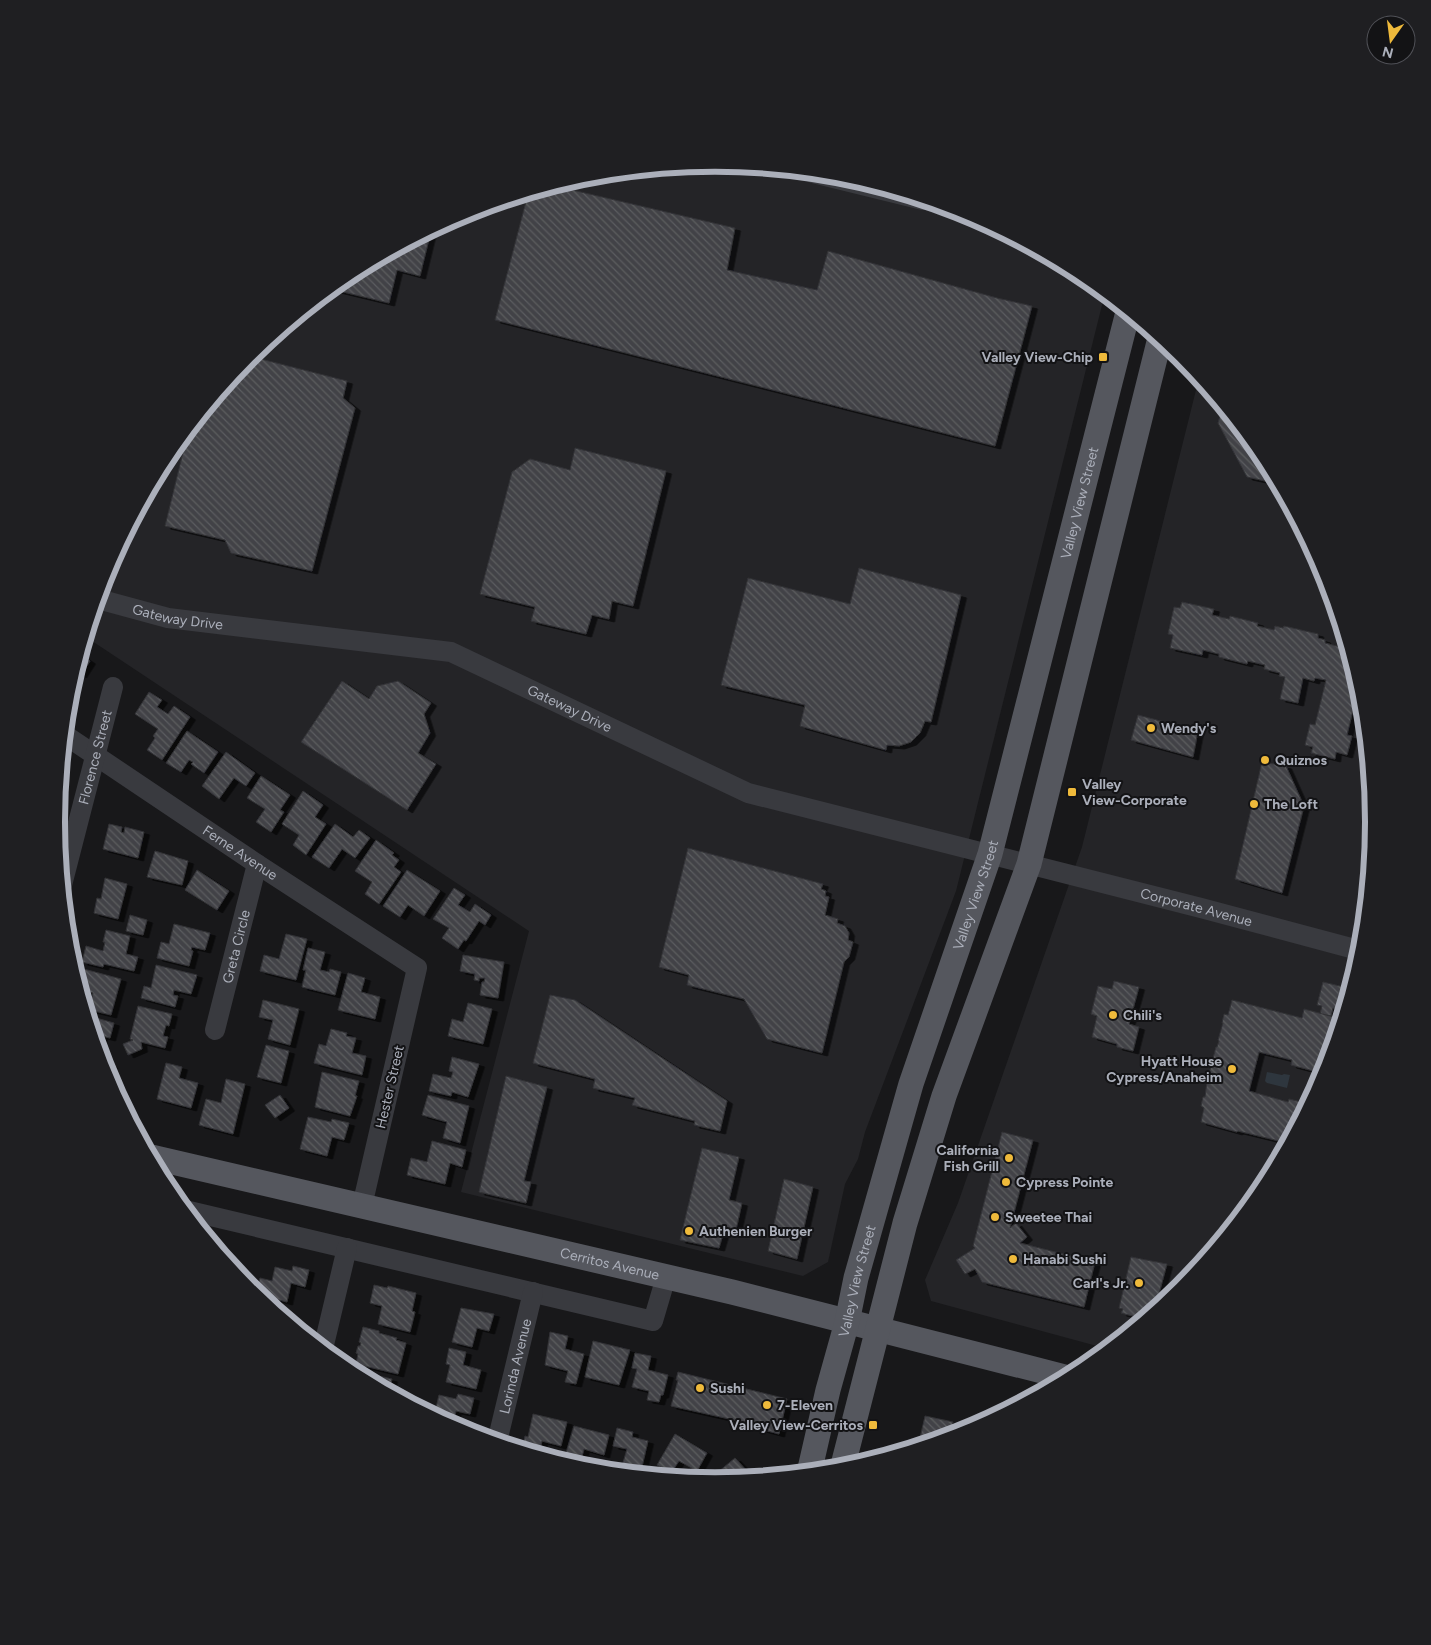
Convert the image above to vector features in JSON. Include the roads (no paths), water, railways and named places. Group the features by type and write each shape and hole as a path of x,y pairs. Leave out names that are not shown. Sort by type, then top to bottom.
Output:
{"main road":[{"name":"Valley View Street","path":"811,1465 828,1390 847,1322 856,1278 911,1084 990,854 1126,319"},
{"path":"844,1460 905,1223 944,1096 1029,864 1158,346"},
{"name":"Cerritos Avenue","path":"160,1160 732,1292 1058,1375"}],"street":[{"name":"Gateway Drive","path":"105,601 168,618 451,652 748,793 1029,864"},
{"name":"Florence Street","path":"66,868 112,687"},
{"name":"Ferne Avenue","path":"71,740 256,864 417,968"},
{"name":"Greta Circle","path":"215,1030 256,864"},
{"name":"Corporate Avenue","path":"1029,864 1354,949"},
{"name":"Hester Street","path":"362,1206 417,968"},
{"path":"195,1212 653,1321 666,1277"},
{"path":"325,1342 347,1248"},
{"name":"Lorinda Avenue","path":"499,1435 533,1292"}],"place":[{"name":"Valley View-Chip","path":"1103,357"},
{"name":"Wendy's","path":"1151,728"},
{"name":"Quiznos","path":"1265,760"},
{"name":"Valley View-Corporate","path":"1072,792"},
{"name":"The Loft","path":"1254,804"},
{"name":"Chili's","path":"1113,1015"},
{"name":"Hyatt House Cypress/Anaheim","path":"1232,1069"},
{"name":"California Fish Grill","path":"1009,1158"},
{"name":"Cypress Pointe","path":"1006,1182"},
{"name":"Sweetee Thai","path":"995,1217"},
{"name":"Authenien Burger","path":"689,1231"},
{"name":"Hanabi Sushi","path":"1013,1259"},
{"name":"Carl's Jr.","path":"1139,1283"},
{"name":"Sushi","path":"700,1388"},
{"name":"7-Eleven","path":"767,1405"},
{"name":"Valley View-Cerritos","path":"873,1425"}]}
